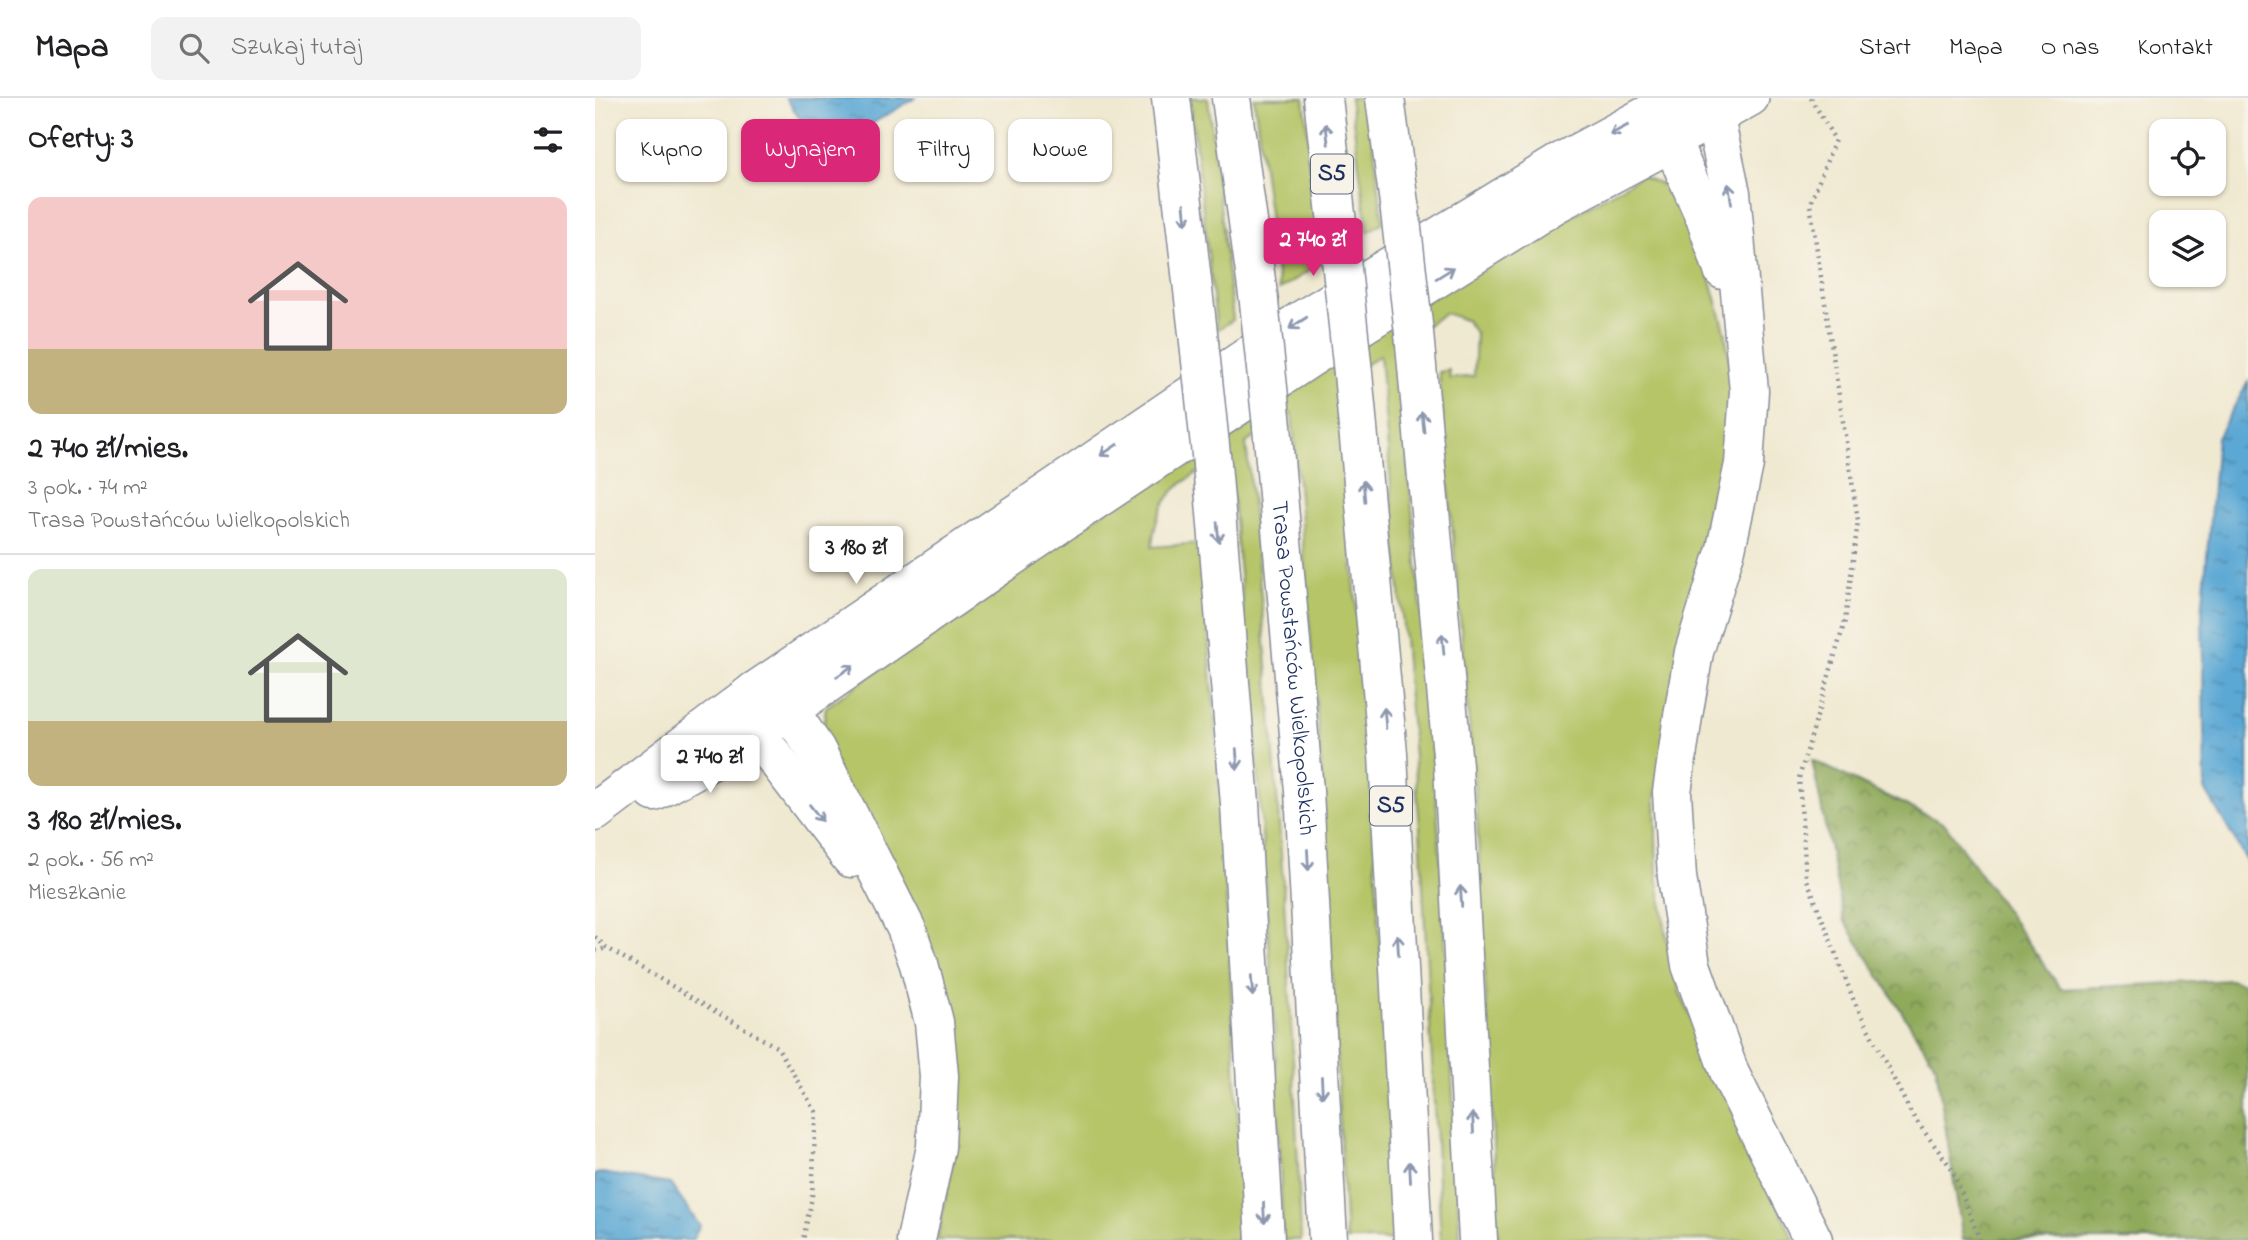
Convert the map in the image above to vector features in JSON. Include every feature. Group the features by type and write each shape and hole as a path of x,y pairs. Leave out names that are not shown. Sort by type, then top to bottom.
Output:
{"main road":[{"path":"1171,98 1212,464 1241,804 1265,1240"},
{"name":"Trasa Powstańców Wielkopolskich","path":"1231,98 1259,302 1304,791 1328,1240"},
{"name":"S5","path":"1323,98 1341,250 1388,754 1413,1240"},
{"path":"1385,98 1414,333 1453,765 1478,1240"},
{"path":"595,812 755,691 1300,321 1561,162 1679,98"},
{"path":"595,823 734,748 1059,524 1310,358 1555,204 1672,142 1698,105"},
{"path":"1698,105 1731,193 1749,391 1744,464 1726,549 1694,652 1683,716 1672,792 1677,877 1691,965 1730,1074 1813,1240"},
{"path":"1672,142 1706,219 1745,335"},
{"path":"755,691 789,710 816,750 907,928 934,1021 939,1076 936,1147 916,1240"},
{"path":"755,691 756,733 907,928"}],"street":[{"path":"1698,105 1751,98"}],"path":[{"path":"1811,98 1835,140 1810,204 1858,521 1845,621 1799,778 1805,877 1854,1001 1912,1115 1952,1169 1980,1240"},
{"path":"595,937 607,948 778,1048 816,1112 812,1197 803,1240"},
{"path":"595,950 607,948"}],"green space":[{"path":"1190,98 1208,98 1233,320 1217,330"},
{"path":"1254,98 1304,98 1322,262 1279,290"},
{"path":"1350,98 1368,98 1383,222 1368,232"},
{"path":"1641,176 1674,189 1710,277 1725,331 1732,378 1729,447 1655,798 1657,875 1667,939 1680,993 1794,1240 1498,1240 1477,817 1439,372 1449,370 1450,379 1474,376 1476,334 1466,320 1445,313 1397,345 1428,684 1443,894 1460,1240 1441,1240 1420,828 1380,355 1336,385 1369,744 1396,1240 1346,1240 1321,762 1292,413 1246,443 1280,841 1301,1240 1283,1240 1275,1038 1258,772 1229,453 1187,480 1167,499 1155,527 1152,547 1201,543 1221,799 1244,1240 937,1240 950,1177 956,1119 823,727 826,707 1312,365"},
{"path":"1812,760 1945,824 2061,989 2231,980 2248,985 2248,1240 1963,1240 1936,1066 1844,920"}],"water":[{"path":"786,98 915,98 880,119 800,119"},
{"path":"2248,382 2248,863 2205,789 2202,613 2217,437"},
{"path":"595,1174 670,1184 700,1226 692,1240 595,1240"}]}
